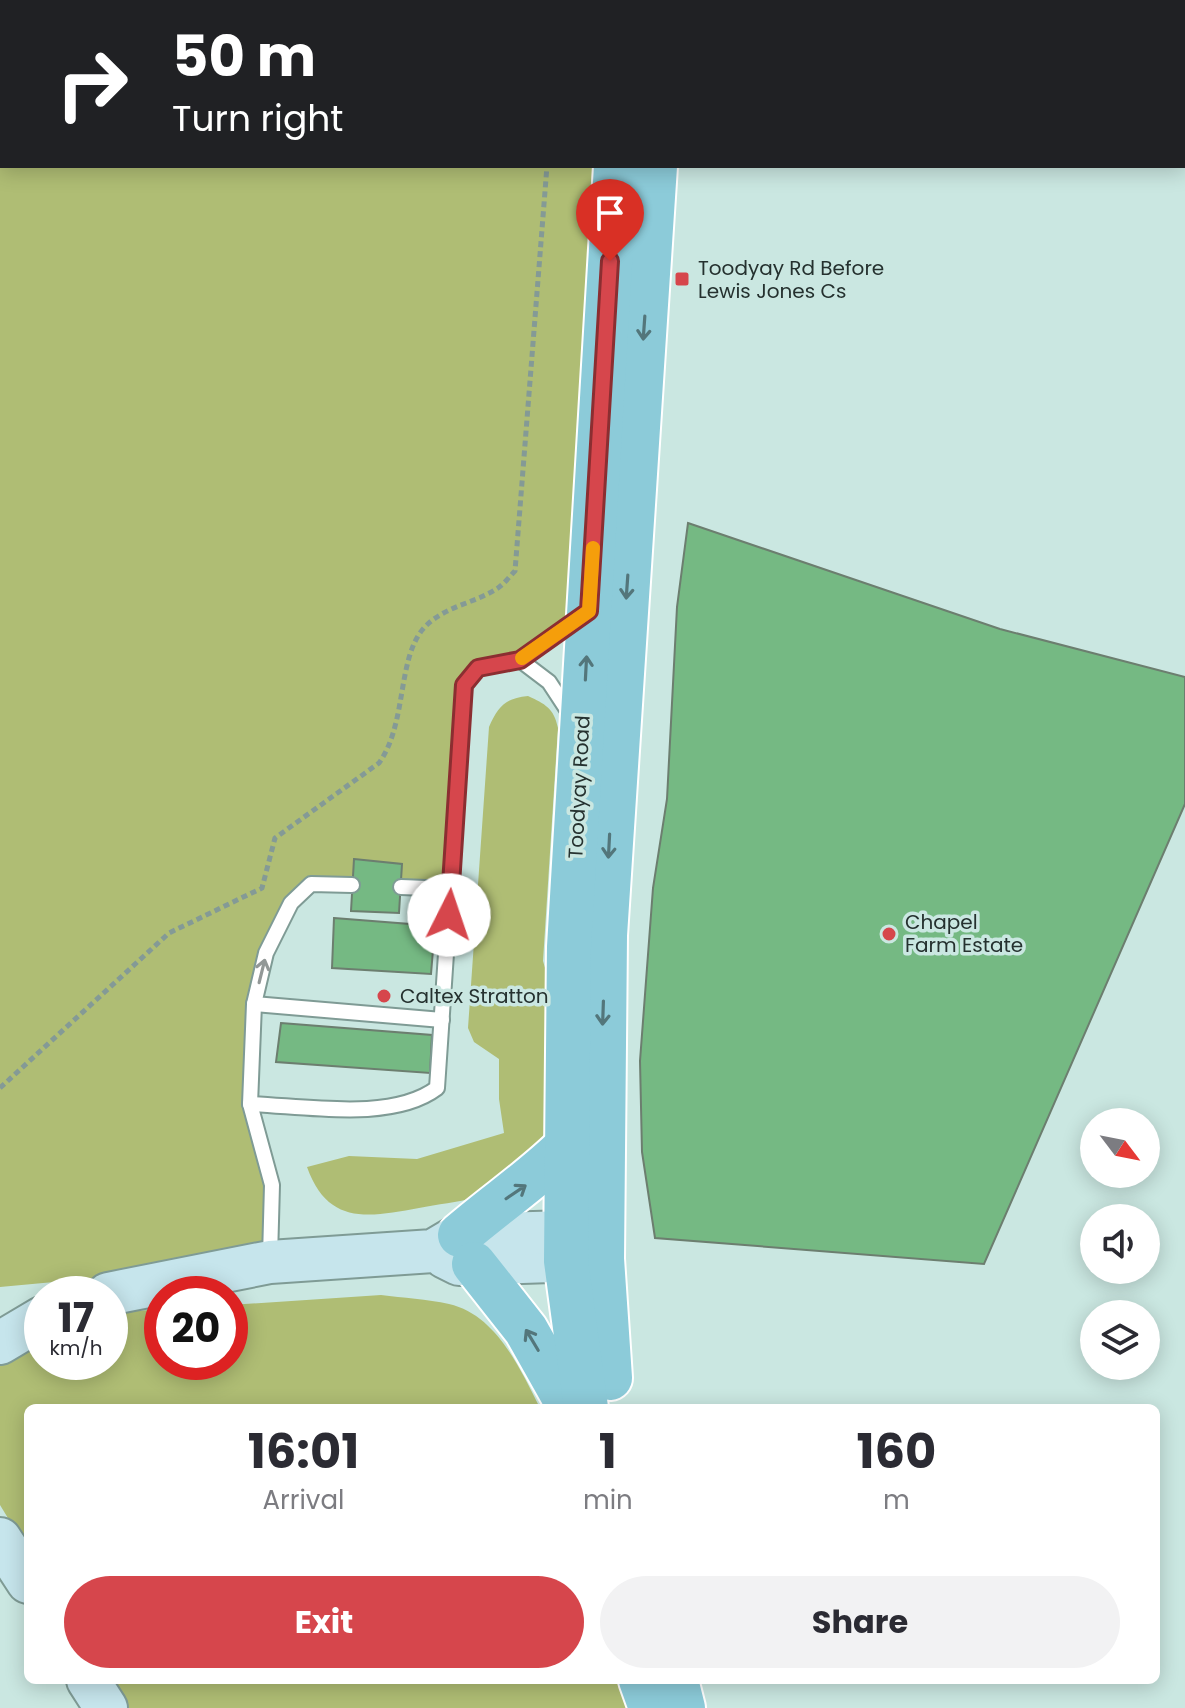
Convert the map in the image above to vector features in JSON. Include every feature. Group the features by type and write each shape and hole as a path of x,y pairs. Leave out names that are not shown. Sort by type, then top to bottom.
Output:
{"main road":[{"name":"Toodyay Road","path":"615,1404 568,1145 569,947 616,168"},
{"name":"Toodyay Road","path":"586,1404 584,1246 602,1080 609,847 655,168"},
{"path":"456,1250 490,1209 533,1180 568,1145"},
{"path":"128,1290 270,1262 456,1250 584,1246"},
{"path":"456,1250 526,1330 568,1404"},
{"path":"0,1307 24,1305"},
{"path":"0,1343 24,1329"},
{"path":"0,1539 24,1576"},
{"path":"0,1579 24,1600"},
{"path":"91,1684 106,1708"},
{"path":"642,1684 651,1708"},
{"path":"677,1684 683,1708"}],"lane":[{"path":"250,1104 384,1108 421,1100 437,1088 464,685 478,668 520,660 589,611"},
{"path":"520,660 549,682 568,708 581,746"},
{"path":"270,1262 272,1185 250,1104 254,1004 266,953 291,903 311,884 352,885"},
{"path":"401,887 451,889"},
{"path":"254,1004 442,1020"}],"path":[{"path":"0,1088 169,933 262,888 275,838 379,763 387,751 396,727 412,653 421,631 438,615 498,588 515,571 547,168"}],"green space":[{"path":"0,168 615,168 589,611 520,660 478,669 462,701 451,889 311,884 266,953 250,1104 272,1185 270,1262 119,1276 24,1276 24,1285 0,1287"},
{"path":"528,696 548,708 558,728 543,961 548,978 553,1136 503,1179 475,1197 383,1214 352,1213 326,1200 307,1167 349,1156 417,1159 504,1133 499,1099 499,1059 474,1042 468,1028 489,727 503,705"},
{"path":"381,1295 449,1304 481,1319 494,1331 515,1361 538,1404 24,1404 24,1544 0,1505 0,1357 24,1343 24,1380 128,1380 128,1312 144,1310 144,1380 248,1380 248,1304"},
{"path":"108,1684 642,1684 651,1708 123,1708"}],"building":[{"name":"Chapel Farm Estate","path":"688,523 1000,629 1185,677 1185,804 984,1264 655,1238 642,1152 640,1061 653,888 667,799 677,607"},
{"path":"354,859 402,864 399,913 351,911"},
{"path":"334,918 435,926 431,974 332,968"},
{"path":"281,1023 432,1035 430,1073 276,1062"}],"slow traffic":[{"path":"522,658 589,611 593,548"}],"place":[{"name":"Toodyay Rd Before Lewis Jones Cs","path":"682,279"},
{"name":"Chapel Farm Estate","path":"889,934"},
{"name":"Caltex Stratton","path":"384,996"}],"route":[{"path":"449,915 464,685 478,668 520,660 589,611 610,261"}]}
